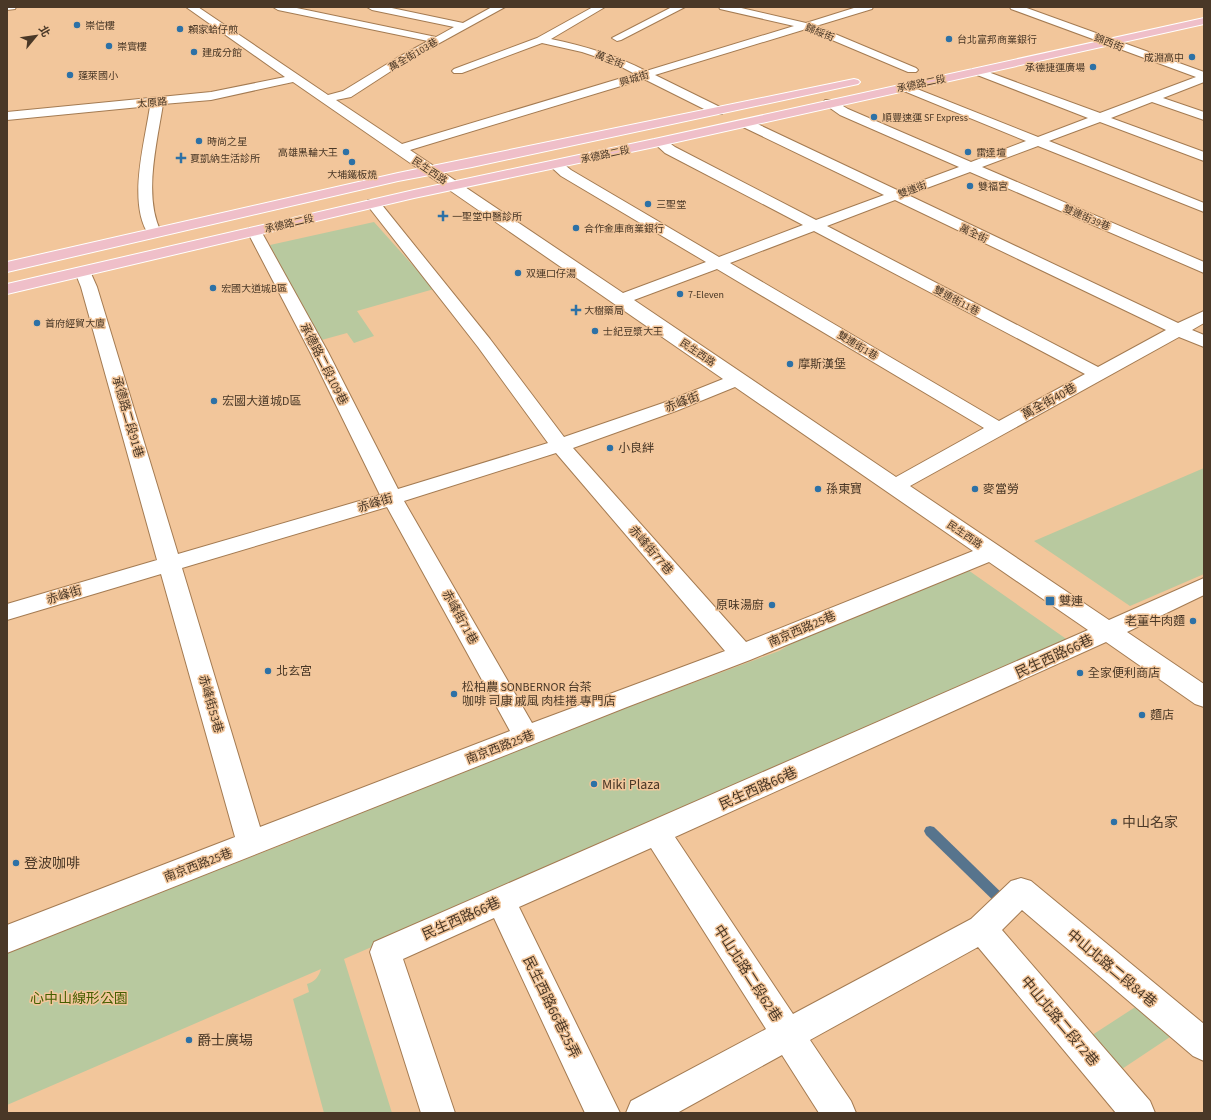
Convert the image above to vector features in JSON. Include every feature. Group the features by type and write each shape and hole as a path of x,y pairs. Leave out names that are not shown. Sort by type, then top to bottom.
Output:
{"main road":[{"name":"承德路二段","path":"7,289 373,204 556,165 829,103 1204,21"},
{"path":"1065,37 1107,28"},
{"name":"承德路二段","path":"889,75 916,69"},
{"name":"承德路二段","path":"7,267 154,232 431,170 866,80"}],"street":[{"name":"民生西路","path":"191,7 991,552 1119,626 1204,697"},
{"path":"278,7 436,40"},
{"path":"372,7 464,26"},
{"name":"萬全街103巷","path":"326,99 347,94 436,40 500,7"},
{"path":"458,71 541,40 600,7"},
{"path":"617,38 680,7"},
{"name":"歸綏街","path":"724,7 807,26 916,69"},
{"name":"興城街","path":"400,149 867,7"},
{"name":"錦西街","path":"1015,7 1204,77"},
{"name":"萬全街","path":"541,40 598,53 616,60 718,111"},
{"path":"976,71 1204,157"},
{"name":"雙連街","path":"620,300 1204,77"},
{"name":"太原路","path":"7,116 211,96 295,78"},
{"path":"903,87 1036,142 1204,208"},
{"path":"1152,98 1204,116"},
{"path":"154,232 148,220 145,185 157,101"},
{"name":"雙連街39巷","path":"829,103 1204,268"},
{"name":"萬全街","path":"745,123 1204,342"},
{"name":"雙連街11巷","path":"659,142 1099,374"},
{"name":"雙連街1巷","path":"556,165 566,173 999,428"},
{"name":"赤峰街77巷","path":"373,204 484,343 560,445 742,654"},
{"name":"承德路二段109巷","path":"254,231 319,352 392,498"},
{"name":"承德路二段91巷","path":"83,272 92,294 170,564"},
{"name":"萬全街40巷","path":"894,486 1204,316"},
{"name":"赤峰街","path":"7,612 392,498 560,445 708,392 738,379"},
{"name":"赤峰街71巷","path":"392,498 527,737"},
{"name":"南京西路25巷","path":"7,939 742,654 991,552"},
{"name":"赤峰街53巷","path":"170,564 251,844"},
{"name":"民生西路66巷","path":"438,1113 384,952 1067,651 1150,610 1204,586"},
{"name":"中山北路二段62巷","path":"656,832 839,1113"},
{"name":"中山北路二段84巷","path":"982,929 1021,891 1204,1046"},
{"name":"民生西路66巷25弄","path":"501,901 603,1113"},
{"path":"643,1113 982,929"},
{"name":"中山北路二段72巷","path":"982,929 1138,1113"}],"green space":[{"path":"374,222 434,289 357,311 374,336 354,343 347,333 318,341 270,245"},
{"path":"1204,468 1204,574 1130,606 1034,541"},
{"name":"心中山線形公園","path":"968,570 1072,643 344,959 392,1113 324,1113 293,999 309,992 307,984 316,978 321,969 7,1105 7,952 305,836 367,804 779,651 815,630"},
{"path":"1143,1002 1176,1033 1113,1075 1083,1041"}],"waterway":[{"path":"930,831 1005,904"}],"place":[{"name":"崇信樓","path":"77,25"},
{"name":"賴家蛤仔煎","path":"180,29"},
{"name":"台北富邦商業銀行","path":"949,39"},
{"name":"崇實樓","path":"109,46"},
{"name":"建成分館","path":"194,52"},
{"name":"成淵高中","path":"1192,57"},
{"name":"承德捷運廣場","path":"1093,67"},
{"name":"蓬萊國小","path":"70,75"},
{"name":"順豐速運 SF Express","path":"874,117"},
{"name":"時尚之星","path":"199,141"},
{"name":"高雄黑輪大王","path":"346,152"},
{"name":"雷達壇","path":"968,152"},
{"name":"夏凱納生活診所","path":"181,158"},
{"name":"大埔鐵板燒","path":"352,162"},
{"name":"雙福宮","path":"970,186"},
{"name":"三聖堂","path":"648,204"},
{"name":"一聖堂中醫診所","path":"443,216"},
{"name":"合作金庫商業銀行","path":"576,228"},
{"name":"双連口仔湯","path":"518,273"},
{"name":"宏國大道城B區","path":"213,288"},
{"name":"7-Eleven","path":"680,294"},
{"name":"大樹藥局","path":"576,310"},
{"name":"首府經貿大廈","path":"37,323"},
{"name":"士紀豆漿大王","path":"595,331"},
{"name":"摩斯漢堡","path":"790,364"},
{"name":"宏國大道城D區","path":"214,401"},
{"name":"小良絆","path":"610,448"},
{"name":"孫東寶","path":"818,489"},
{"name":"麥當勞","path":"975,489"},
{"name":"雙連","path":"1050,601"},
{"name":"原味湯廚","path":"772,605"},
{"name":"老董牛肉麵","path":"1193,621"},
{"name":"北玄宮","path":"268,671"},
{"name":"全家便利商店","path":"1080,673"},
{"name":"松柏農 SONBERNOR 台茶 咖啡 司康 戚風 肉桂捲 專門店","path":"454,694"},
{"name":"麵店","path":"1142,715"},
{"name":"Miki Plaza","path":"594,784"},
{"name":"中山名家","path":"1114,822"},
{"name":"登波咖啡","path":"16,863"},
{"name":"爵士廣場","path":"189,1040"}]}
